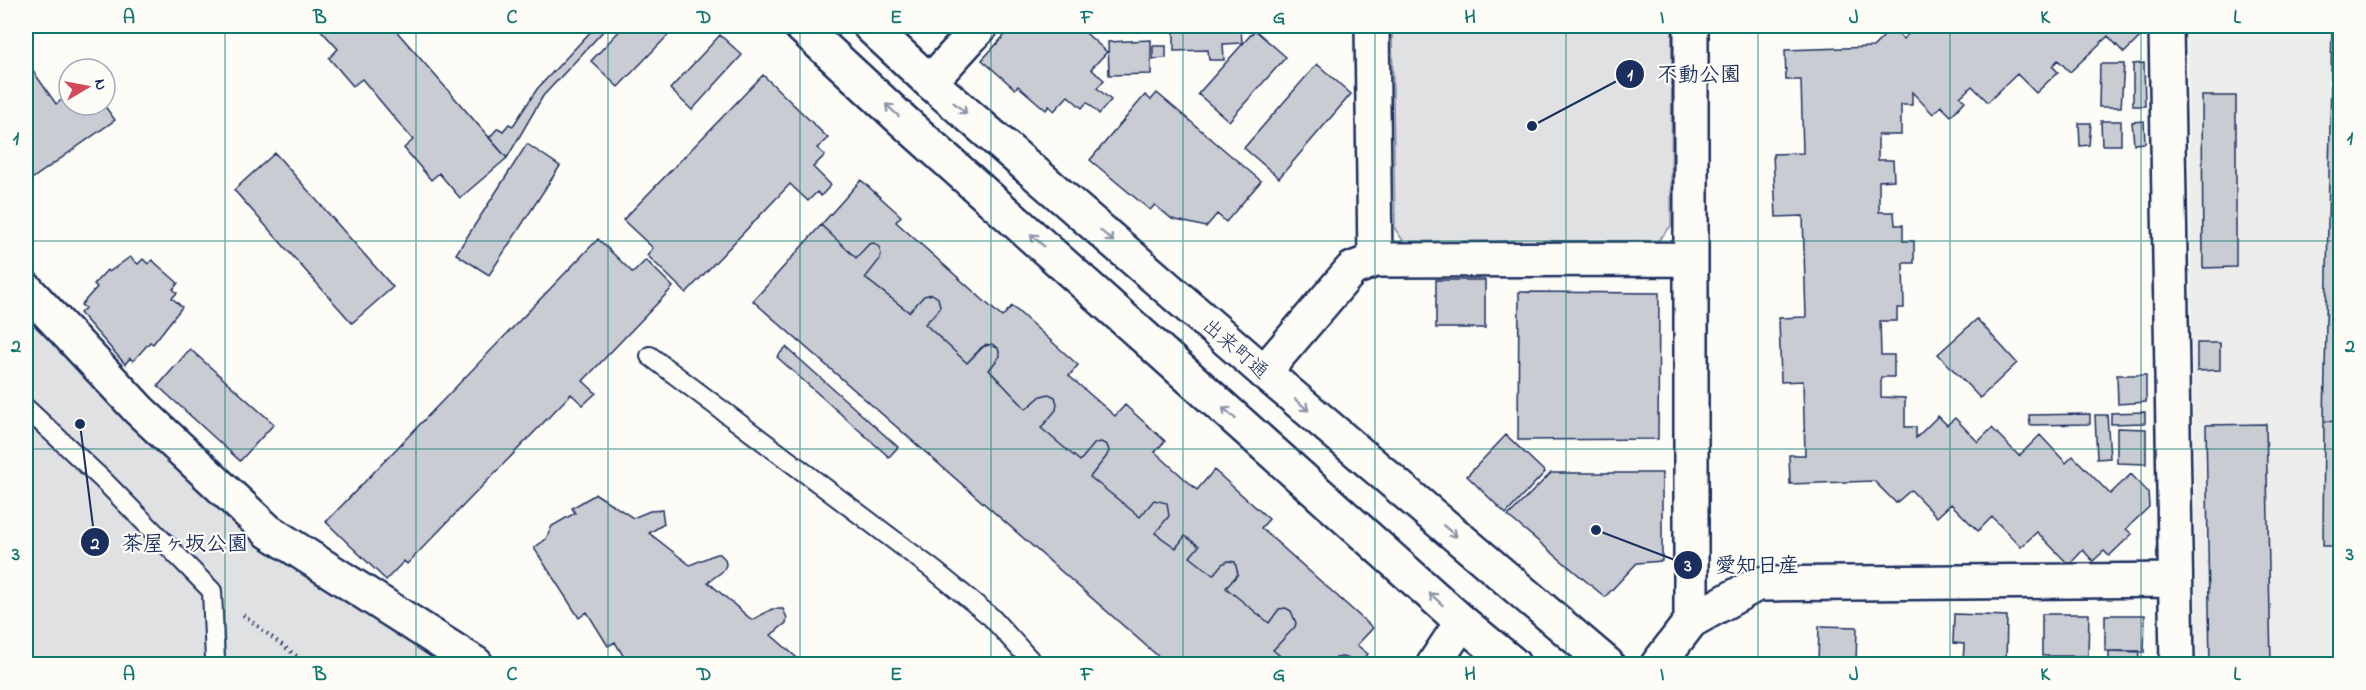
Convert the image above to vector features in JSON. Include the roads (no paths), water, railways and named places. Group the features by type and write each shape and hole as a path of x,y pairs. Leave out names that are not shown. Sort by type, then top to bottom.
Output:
{"street":[{"path":"801,26 900,118 1462,622 1513,664"},
{"name":"出来町通","path":"870,26 930,82 1264,372 1607,664"},
{"path":"930,82 981,26"},
{"path":"1372,26 1375,260"},
{"path":"1690,26 1691,621"},
{"path":"2166,26 2177,664"},
{"path":"1264,372 1352,269 1375,260 1691,259"},
{"path":"27,292 139,410 268,531 476,664"},
{"path":"1658,664 1691,621 1757,584 2175,580"},
{"path":"1434,664 1462,622"}],"lane":[{"path":"650,356 935,571 991,617 1034,664"},
{"path":"26,408 104,480 212,591 215,660 218,664"}],"place":[{"name":"不動公園","path":"1532,126"},
{"name":"茶屋ヶ坂公園","path":"80,424"},
{"name":"愛知日産","path":"1596,530"}]}
